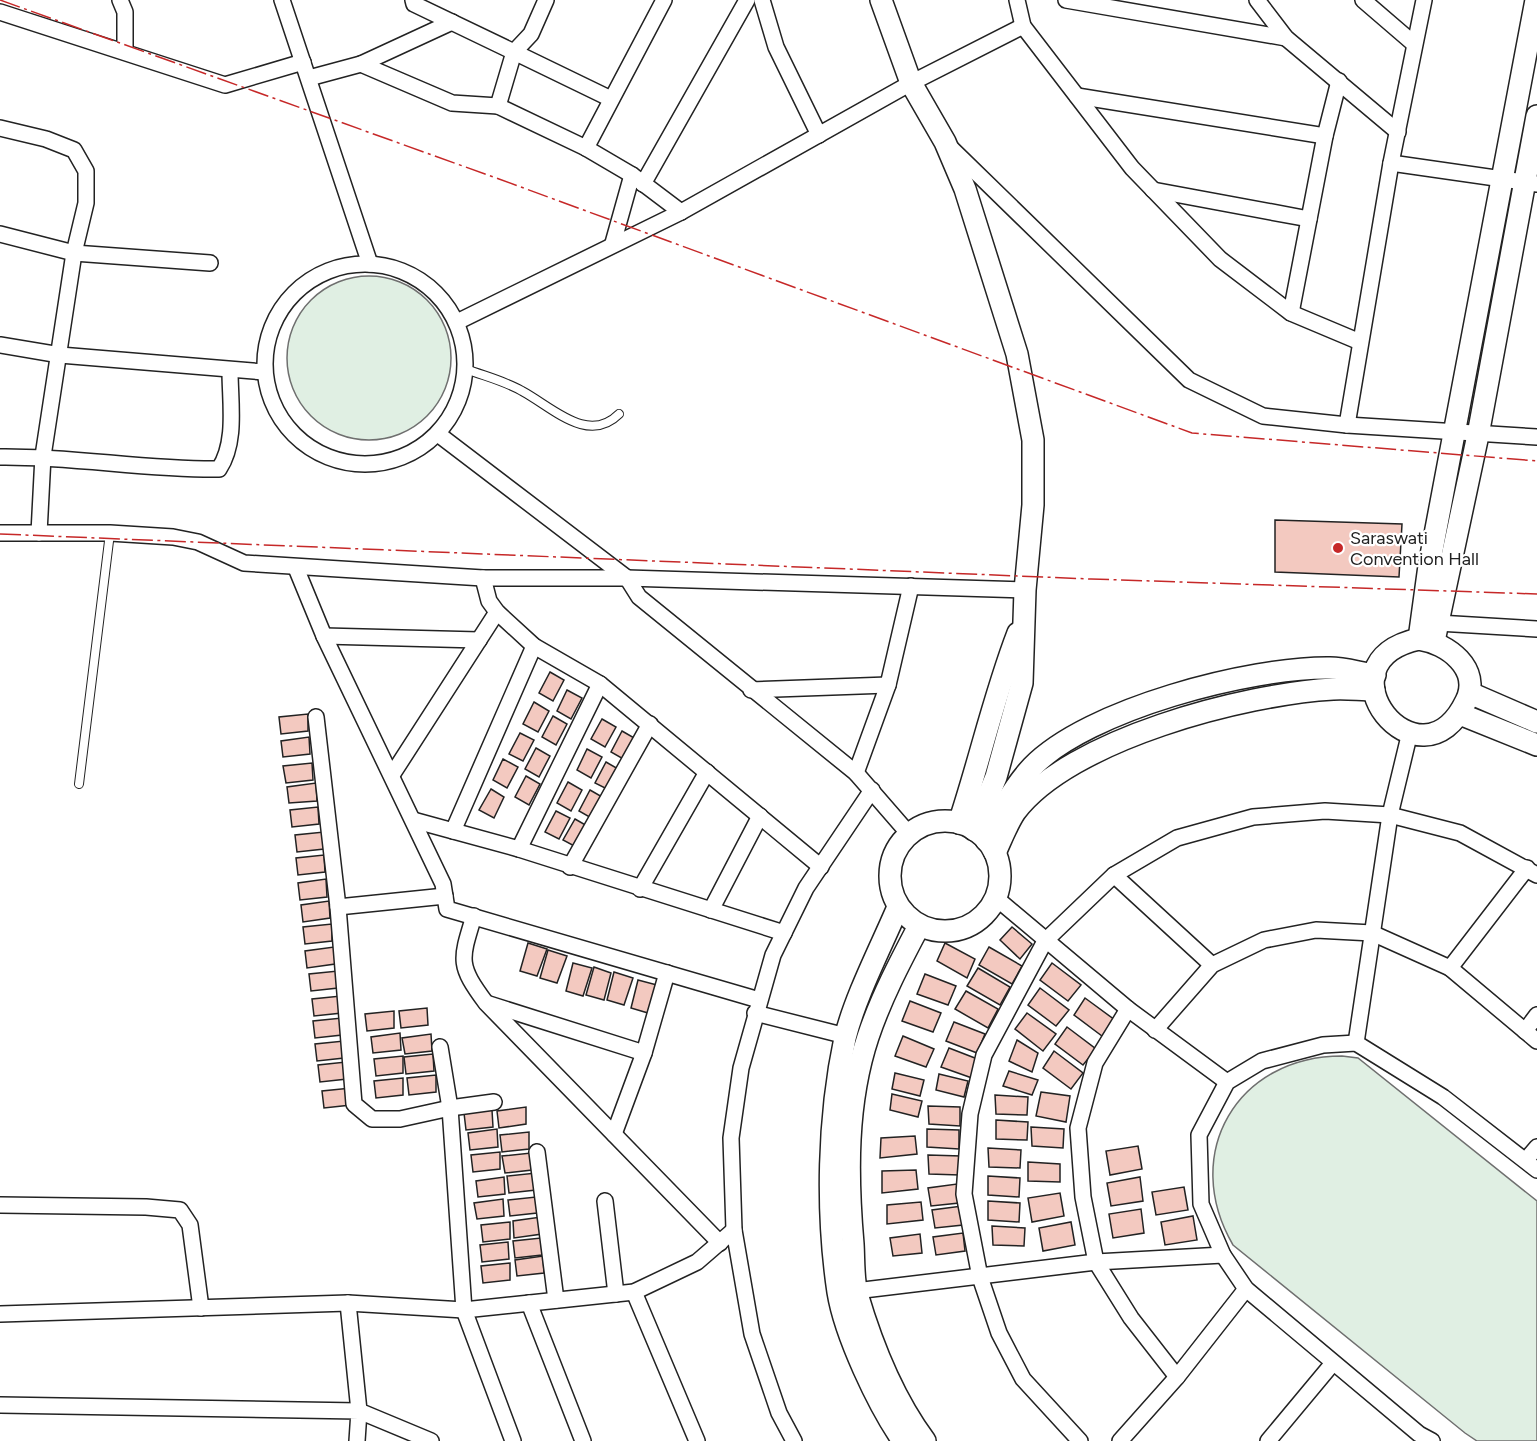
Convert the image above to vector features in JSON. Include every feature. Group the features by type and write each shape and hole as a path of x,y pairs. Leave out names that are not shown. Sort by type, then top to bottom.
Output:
{"street":[{"path":"120,0 124,12 125,52"},
{"path":"282,0 370,264"},
{"path":"498,106 514,52 531,34 546,0"},
{"path":"586,148 664,0"},
{"path":"613,243 638,180 747,0"},
{"path":"762,0 776,48 819,135"},
{"path":"881,0 911,83 945,142 965,189 1017,354 1033,440 1033,505 1024,590 1022,683 978,836"},
{"path":"1017,0 1023,26 1132,168 1220,259 1291,313 1360,342"},
{"path":"1066,0 1286,38"},
{"path":"1257,0 1286,38 1398,132"},
{"path":"1363,0 1413,43"},
{"path":"1347,426 1391,163 1413,43 1424,0"},
{"path":"1430,634 1478,435 1522,182 1536,0"},
{"path":"415,1 452,22 611,99"},
{"path":"0,12 225,85 303,62"},
{"path":"309,78 361,64 452,22"},
{"path":"457,322 613,243 681,212 911,83 1023,26"},
{"path":"361,64 452,103 498,106 586,148 638,180 681,212"},
{"path":"1291,313 1325,136 1339,81"},
{"path":"1077,96 1325,136"},
{"path":"1430,634 1429,566 1456,433 1522,182 1537,116"},
{"path":"0,128 46,139 74,150 86,171 86,203 74,253 44,456 39,533"},
{"path":"945,142 1189,380 1263,416 1347,426 1537,437"},
{"path":"1391,163 1522,182"},
{"path":"1153,190 1309,219"},
{"path":"0,234 74,253 210,263"},
{"path":"370,264 397,269 421,281 442,299 457,322 464,345 466,369 462,392 452,414 438,434 415,451 388,462 360,465 331,459 305,446 285,426 270,400 264,372 266,344 272,326 292,294 315,277 332,270 370,264"},
{"path":"0,345 60,355 230,371 264,372"},
{"path":"0,457 44,456 192,469 219,469 227,457 230,436 230,371"},
{"path":"438,434 627,578 639,597 856,773 909,834"},
{"path":"0,533 110,533 173,537 198,542 244,563 296,568 373,569 483,578 627,578 1024,590"},
{"path":"296,568 324,636 443,884 447,909 667,973 846,1036"},
{"path":"483,578 489,601 497,612 534,646 600,684 821,867"},
{"path":"856,773 888,685 911,586"},
{"path":"392,775 497,612"},
{"path":"1430,634 1459,658 1466,672 1470,693 1460,714 1438,731 1410,732 1396,727 1377,705 1374,683 1381,661 1391,650 1430,634 1537,629"},
{"path":"324,636 479,640"},
{"path":"453,831 534,646"},
{"path":"978,836 1033,767 1066,741 1121,715 1172,695 1288,670 1332,668 1374,683"},
{"path":"519,849 600,684"},
{"path":"751,690 888,685"},
{"path":"1470,693 1537,722"},
{"path":"1460,714 1537,745"},
{"path":"316,717 338,907 354,1104 372,1119 400,1119 450,1108 494,1102"},
{"path":"570,867 650,724"},
{"path":"1356,1043 1390,815 1410,732"},
{"path":"640,889 707,772"},
{"path":"794,1441 779,1413 752,1334 734,1230 731,1138 741,1068 773,955 821,867 872,790"},
{"path":"1080,1441 1023,1379 999,1333 980,1277 964,1194 970,1114 984,1055 1045,941 1114,875 1177,838 1253,817 1325,811 1390,815 1460,833 1532,871 1450,968"},
{"path":"711,910 760,816"},
{"path":"413,820 519,849 784,933"},
{"path":"933,823 978,836 999,868 1000,883 996,898 979,919 954,931 936,931 919,926 898,908 891,893 889,877 891,861 898,846 909,834 933,823"},
{"path":"1114,875 1212,965"},
{"path":"338,907 445,896"},
{"path":"996,898 1128,1009 1227,1082"},
{"path":"898,908 846,1036 832,1120 832,1204 860,1358 888,1419 903,1441"},
{"path":"474,916 462,954 467,977 486,1003 720,1243"},
{"path":"919,926 888,984 867,1039 850,1123 847,1292 904,1412 925,1441"},
{"path":"1155,1030 1212,965 1264,940 1316,930 1372,933 1450,968 1531,1036 1537,1015"},
{"path":"614,1134 644,1053 667,973"},
{"path":"486,1003 644,1053"},
{"path":"1128,1009 1095,1063 1078,1128 1083,1197 1096,1262 1131,1318 1177,1377"},
{"path":"1422,1439 1246,1289 1223,1255 1201,1204 1199,1135 1227,1082 1262,1061 1323,1045 1356,1043 1443,1097 1531,1165 1537,1147"},
{"path":"440,1047 450,1108 464,1310 513,1441"},
{"path":"537,1152 556,1300"},
{"path":"605,1201 616,1294"},
{"path":"0,1205 146,1207 180,1210 190,1225 201,1308"},
{"path":"0,1314 348,1303 464,1310 634,1292 697,1262 734,1230"},
{"path":"847,1292 1096,1262 1223,1255"},
{"path":"1120,1441 1177,1377 1246,1289"},
{"path":"634,1292 697,1441"},
{"path":"348,1303 359,1411 357,1441"},
{"path":"529,1303 583,1441"},
{"path":"1268,1441 1333,1363"},
{"path":"0,1405 359,1411 431,1441"}],"lane":[{"path":"466,369 521,390 550,410 594,428 608,425 619,414"},
{"path":"79,784 110,533"}],"green space":[{"path":"369,276 385,277 400,282 427,300 445,327 450,342 450,374 445,389 427,416 400,434 385,439 369,440 353,439 338,434 311,416 293,389 288,374 287,358 288,342 293,327 311,300 338,282 353,277"},
{"path":"1342,1056 1358,1058 1537,1201 1537,1441 1477,1441 1233,1245 1218,1211 1213,1177 1217,1145 1228,1116 1247,1092 1273,1073 1305,1060"}],"building":[{"name":"Saraswati Convention Hall","path":"1275,520 1402,524 1399,577 1275,572"},
{"path":"550,672 564,680 553,701 539,693"},
{"path":"567,690 582,698 571,719 557,711"},
{"path":"534,702 549,711 538,732 523,724"},
{"path":"308,714 308,731 281,734 279,717"},
{"path":"553,716 567,724 556,745 542,737"},
{"path":"602,719 616,727 605,747 591,739"},
{"path":"622,731 636,739 625,760 611,752"},
{"path":"520,733 534,740 523,761 509,754"},
{"path":"309,737 310,754 283,757 281,741"},
{"path":"536,748 550,756 539,777 525,769"},
{"path":"587,749 602,757 591,778 577,770"},
{"path":"503,759 518,767 507,788 493,780"},
{"path":"606,762 620,770 609,790 595,783"},
{"path":"312,763 313,780 286,783 283,766"},
{"path":"526,776 540,784 529,805 515,797"},
{"path":"568,782 582,790 571,811 557,803"},
{"path":"316,783 317,801 289,803 287,787"},
{"path":"491,789 504,797 494,818 479,810"},
{"path":"590,790 604,798 593,819 579,811"},
{"path":"318,807 319,824 292,827 290,810"},
{"path":"556,811 570,818 559,839 545,832"},
{"path":"575,819 589,827 578,848 563,840"},
{"path":"324,832 324,849 297,852 295,835"},
{"path":"324,855 325,872 298,875 296,858"},
{"path":"326,879 327,897 300,900 298,883"},
{"path":"329,901 330,918 303,922 301,905"},
{"path":"332,924 332,941 305,944 303,927"},
{"path":"1012,927 1032,944 1020,959 1000,940"},
{"path":"528,943 547,949 537,976 520,971"},
{"path":"945,943 975,959 967,978 937,961"},
{"path":"334,947 335,964 307,968 305,951"},
{"path":"989,947 1022,966 1012,984 979,965"},
{"path":"548,950 567,956 557,983 540,978"},
{"path":"573,963 592,968 583,996 566,991"},
{"path":"1052,963 1081,985 1068,1001 1040,980"},
{"path":"594,967 611,973 604,1000 586,995"},
{"path":"978,968 1010,987 1000,1005 967,986"},
{"path":"338,971 338,988 311,991 309,974"},
{"path":"614,972 633,978 624,1005 607,1000"},
{"path":"925,974 956,986 948,1005 917,994"},
{"path":"638,980 657,985 648,1013 631,1008"},
{"path":"1040,988 1069,1010 1056,1026 1028,1005"},
{"path":"966,991 998,1009 988,1028 955,1009"},
{"path":"341,996 342,1013 314,1016 312,999"},
{"path":"1085,998 1115,1020 1102,1036 1074,1015"},
{"path":"910,1001 941,1013 933,1032 902,1021"},
{"path":"427,1008 428,1025 401,1028 399,1011"},
{"path":"394,1011 394,1028 367,1031 365,1014"},
{"path":"1027,1013 1056,1034 1043,1051 1015,1029"},
{"path":"342,1018 342,1035 315,1038 313,1021"},
{"path":"954,1022 985,1034 977,1053 946,1041"},
{"path":"1067,1027 1096,1049 1083,1065 1055,1044"},
{"path":"400,1033 401,1050 373,1053 371,1037"},
{"path":"431,1034 432,1051 405,1054 402,1038"},
{"path":"903,1036 934,1049 926,1067 895,1056"},
{"path":"1017,1040 1038,1053 1032,1072 1009,1061"},
{"path":"344,1041 344,1058 317,1061 315,1044"},
{"path":"949,1048 980,1060 972,1078 941,1067"},
{"path":"1054,1051 1083,1073 1071,1089 1043,1068"},
{"path":"433,1054 434,1071 406,1074 404,1057"},
{"path":"403,1056 403,1073 376,1076 374,1059"},
{"path":"346,1062 347,1079 320,1082 318,1065"},
{"path":"1009,1071 1038,1080 1032,1095 1003,1086"},
{"path":"895,1073 924,1080 920,1096 892,1089"},
{"path":"939,1074 968,1081 964,1097 936,1090"},
{"path":"436,1075 436,1092 409,1095 407,1078"},
{"path":"403,1078 403,1095 376,1098 374,1081"},
{"path":"351,1088 351,1105 324,1108 322,1091"},
{"path":"1041,1092 1070,1096 1066,1122 1036,1116"},
{"path":"892,1094 922,1101 918,1117 890,1110"},
{"path":"995,1095 1028,1097 1027,1115 996,1114"},
{"path":"928,1106 960,1107 960,1126 929,1124"},
{"path":"526,1107 526,1124 499,1128 497,1111"},
{"path":"492,1110 493,1127 466,1130 464,1113"},
{"path":"996,1120 1028,1122 1027,1140 996,1139"},
{"path":"1031,1127 1064,1129 1063,1148 1032,1146"},
{"path":"497,1129 498,1147 470,1150 468,1133"},
{"path":"927,1129 959,1130 959,1149 927,1147"},
{"path":"529,1132 529,1149 502,1152 500,1135"},
{"path":"915,1136 917,1154 880,1158 881,1138"},
{"path":"1138,1146 1142,1169 1110,1175 1106,1151"},
{"path":"988,1148 1021,1150 1020,1168 989,1167"},
{"path":"500,1152 500,1169 473,1172 471,1155"},
{"path":"531,1153 532,1170 505,1173 502,1156"},
{"path":"928,1155 961,1156 960,1175 929,1174"},
{"path":"1028,1162 1060,1164 1060,1182 1028,1181"},
{"path":"916,1170 918,1189 882,1193 882,1171"},
{"path":"536,1173 536,1190 509,1193 507,1176"},
{"path":"988,1176 1020,1178 1019,1197 988,1195"},
{"path":"504,1177 505,1194 478,1197 476,1181"},
{"path":"1140,1177 1143,1201 1111,1206 1107,1183"},
{"path":"957,1184 959,1203 931,1206 928,1188"},
{"path":"1184,1187 1188,1210 1156,1215 1152,1192"},
{"path":"1060,1193 1064,1216 1032,1222 1028,1198"},
{"path":"536,1197 537,1213 510,1216 508,1200"},
{"path":"503,1199 504,1216 477,1219 474,1203"},
{"path":"988,1201 1020,1203 1019,1222 988,1220"},
{"path":"921,1202 923,1220 887,1224 887,1205"},
{"path":"962,1206 963,1225 935,1228 932,1210"},
{"path":"1141,1209 1144,1233 1113,1238 1109,1214"},
{"path":"1193,1216 1197,1240 1165,1245 1161,1222"},
{"path":"541,1217 542,1234 514,1238 513,1221"},
{"path":"510,1222 510,1239 483,1242 481,1225"},
{"path":"1071,1222 1075,1245 1043,1251 1039,1228"},
{"path":"992,1226 1025,1228 1024,1246 993,1245"},
{"path":"963,1233 965,1251 936,1255 933,1237"},
{"path":"920,1234 922,1253 893,1256 890,1238"},
{"path":"541,1238 542,1255 515,1258 513,1241"},
{"path":"508,1242 509,1259 482,1262 480,1245"},
{"path":"543,1256 544,1273 517,1276 515,1260"},
{"path":"510,1263 510,1280 483,1283 481,1266"}],"power":[{"path":"0,0 499,179 1192,433 1537,461"},
{"path":"0,534 1091,579 1537,594"}],"place":[{"name":"Saraswati Convention Hall","path":"1338,548"}]}
